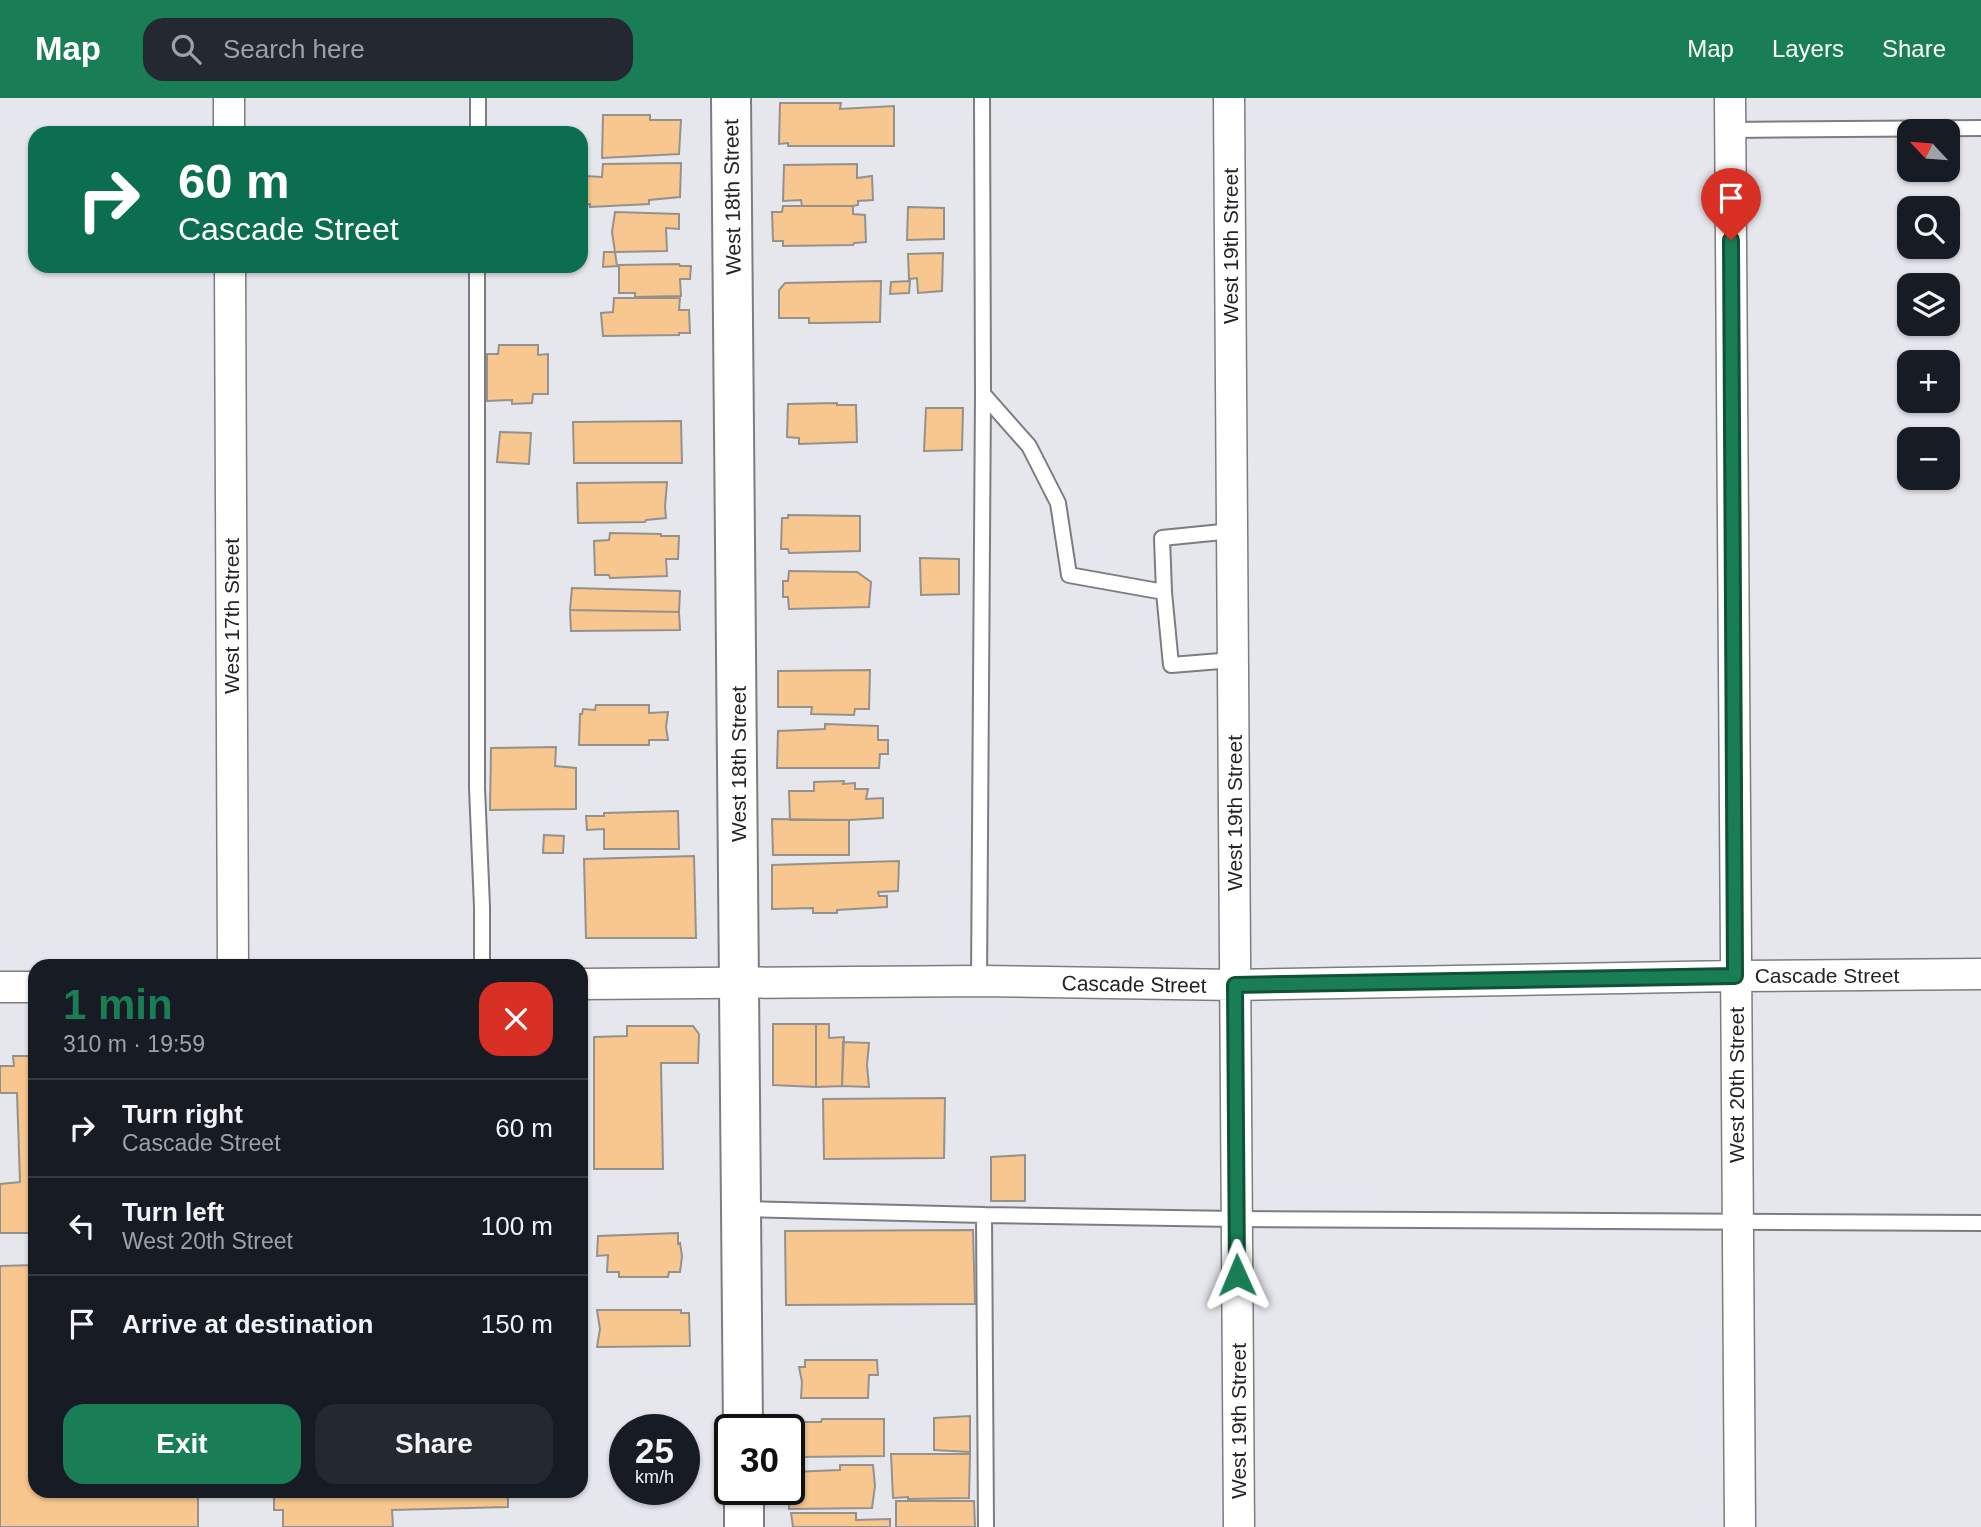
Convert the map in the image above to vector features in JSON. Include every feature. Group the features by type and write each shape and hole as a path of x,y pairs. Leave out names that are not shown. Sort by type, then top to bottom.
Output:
{"street":[{"path":"229,98 229,126"},
{"name":"West 18th Street","path":"731,98 743,1414"},
{"name":"West 19th Street","path":"1229,98 1239,1527"},
{"name":"West 20th Street","path":"1730,98 1740,1527"},
{"name":"West 17th Street","path":"230,273 233,959"},
{"name":"Cascade Street","path":"588,984 979,981 1235,985 1981,974"},
{"path":"0,988 28,987"},
{"path":"744,1505 744,1527"}],"lane":[{"path":"478,98 478,126"},
{"path":"979,981 982,98"},
{"path":"1730,130 1981,128"},
{"path":"477,273 477,748 482,959"},
{"path":"983,394 1029,446 1058,503 1069,576 1164,592"},
{"path":"1232,531 1162,538 1171,665 1233,660"},
{"path":"742,1209 1236,1219 1981,1223"},
{"path":"984,1215 986,1527"}],"building":[{"path":"780,103 841,103 840,109 894,106 894,146 779,144"},
{"path":"603,115 650,115 650,120 681,120 679,154 602,158"},
{"path":"681,163 680,197 649,200 649,204 590,207 588,176 602,177 603,164"},
{"path":"857,164 857,178 872,176 873,200 858,201 858,205 853,206 802,206 801,200 783,201 784,165"},
{"path":"783,206 853,206 853,214 865,215 866,242 853,245 783,246 783,241 773,241 772,212 782,212"},
{"path":"908,207 944,208 944,239 907,240"},
{"path":"615,212 679,214 679,229 666,228 667,251 615,252 612,232"},
{"path":"604,252 615,252 617,266 603,267"},
{"path":"943,253 942,291 918,293 917,278 909,279 908,254"},
{"path":"619,265 691,266 690,279 680,279 681,296 635,297 635,293 619,293"},
{"path":"881,281 880,322 809,323 809,318 779,318 779,290 785,283"},
{"path":"910,281 909,293 890,294 891,282"},
{"path":"614,298 680,298 679,310 689,310 690,333 603,336 601,313 613,312"},
{"path":"499,345 538,345 538,355 548,354 548,394 533,394 532,403 512,404 512,400 487,401 487,354 498,354"},
{"path":"788,404 856,405 857,442 799,444 799,438 787,437"},
{"path":"926,408 963,408 962,450 924,451"},
{"path":"681,421 682,463 574,463 573,422"},
{"path":"500,432 531,433 529,464 497,462"},
{"path":"667,482 666,518 645,522 578,523 577,483"},
{"path":"788,515 860,516 860,551 789,553 788,549 781,549 782,518 788,518"},
{"path":"610,533 679,536 678,559 666,559 667,576 610,578 609,575 595,575 594,541 609,540"},
{"path":"920,558 959,559 959,594 921,595"},
{"path":"789,571 857,572 871,582 869,607 789,609 788,597 783,597 783,581 788,581"},
{"path":"572,588 680,591 679,612 570,610"},
{"path":"570,610 679,612 680,630 571,631"},
{"path":"870,670 869,709 855,709 854,715 811,714 812,707 778,707 778,671"},
{"path":"596,705 649,705 649,713 668,712 668,740 649,740 649,745 579,745 580,714 583,709 595,710"},
{"path":"825,724 878,726 878,740 888,740 888,754 880,754 879,768 777,768 778,731 825,729"},
{"path":"556,747 555,766 576,768 576,809 490,810 491,748"},
{"path":"844,781 843,784 855,783 855,789 868,789 866,799 883,798 883,818 790,820 789,791 814,791 814,782"},
{"path":"678,811 679,849 604,849 604,829 587,830 586,816"},
{"path":"772,819 849,820 849,855 773,855"},
{"path":"544,835 564,836 563,853 543,853"},
{"path":"694,856 696,938 586,938 584,859"},
{"path":"899,861 898,891 878,892 879,896 887,896 887,907 837,910 837,913 813,913 813,908 772,909 772,865"},
{"path":"773,1024 816,1024 816,1087 773,1085"},
{"path":"816,1024 829,1024 829,1038 844,1037 842,1086 816,1087"},
{"path":"627,1026 693,1026 699,1034 698,1063 661,1063 663,1169 594,1169 594,1037 627,1036"},
{"path":"843,1042 869,1043 869,1087 842,1086"},
{"path":"13,1056 28,1056 28,1233 0,1233 0,1184 20,1182 17,1093 0,1093 0,1066 14,1066"},
{"path":"945,1098 944,1158 824,1159 823,1099"},
{"path":"1025,1155 1025,1201 991,1201 991,1157"},
{"path":"973,1230 975,1304 786,1305 785,1231"},
{"path":"678,1233 682,1256 680,1272 669,1272 668,1277 619,1277 619,1272 607,1272 608,1255 597,1256 598,1236"},
{"path":"28,1265 28,1498 198,1498 198,1527 0,1527 0,1266"},
{"path":"597,1310 681,1310 681,1313 689,1313 690,1346 597,1347 600,1329"},
{"path":"805,1360 877,1360 878,1375 869,1375 868,1398 801,1398 799,1367 805,1367"},
{"path":"970,1416 970,1452 934,1450 934,1418"},
{"path":"822,1419 884,1419 884,1456 805,1457 805,1422 821,1422"},
{"path":"891,1454 970,1454 969,1498 893,1498"},
{"path":"840,1465 873,1465 875,1486 872,1508 789,1509 789,1505 805,1505 805,1471 840,1470"},
{"path":"274,1498 508,1498 508,1507 392,1510 393,1527 283,1527 283,1510 274,1510"},
{"path":"896,1501 974,1501 975,1527 896,1527"},
{"path":"791,1513 856,1513 856,1520 890,1519 890,1527 793,1527"}],"route":[{"path":"1237,1275 1235,985 1735,976 1731,240"}]}
